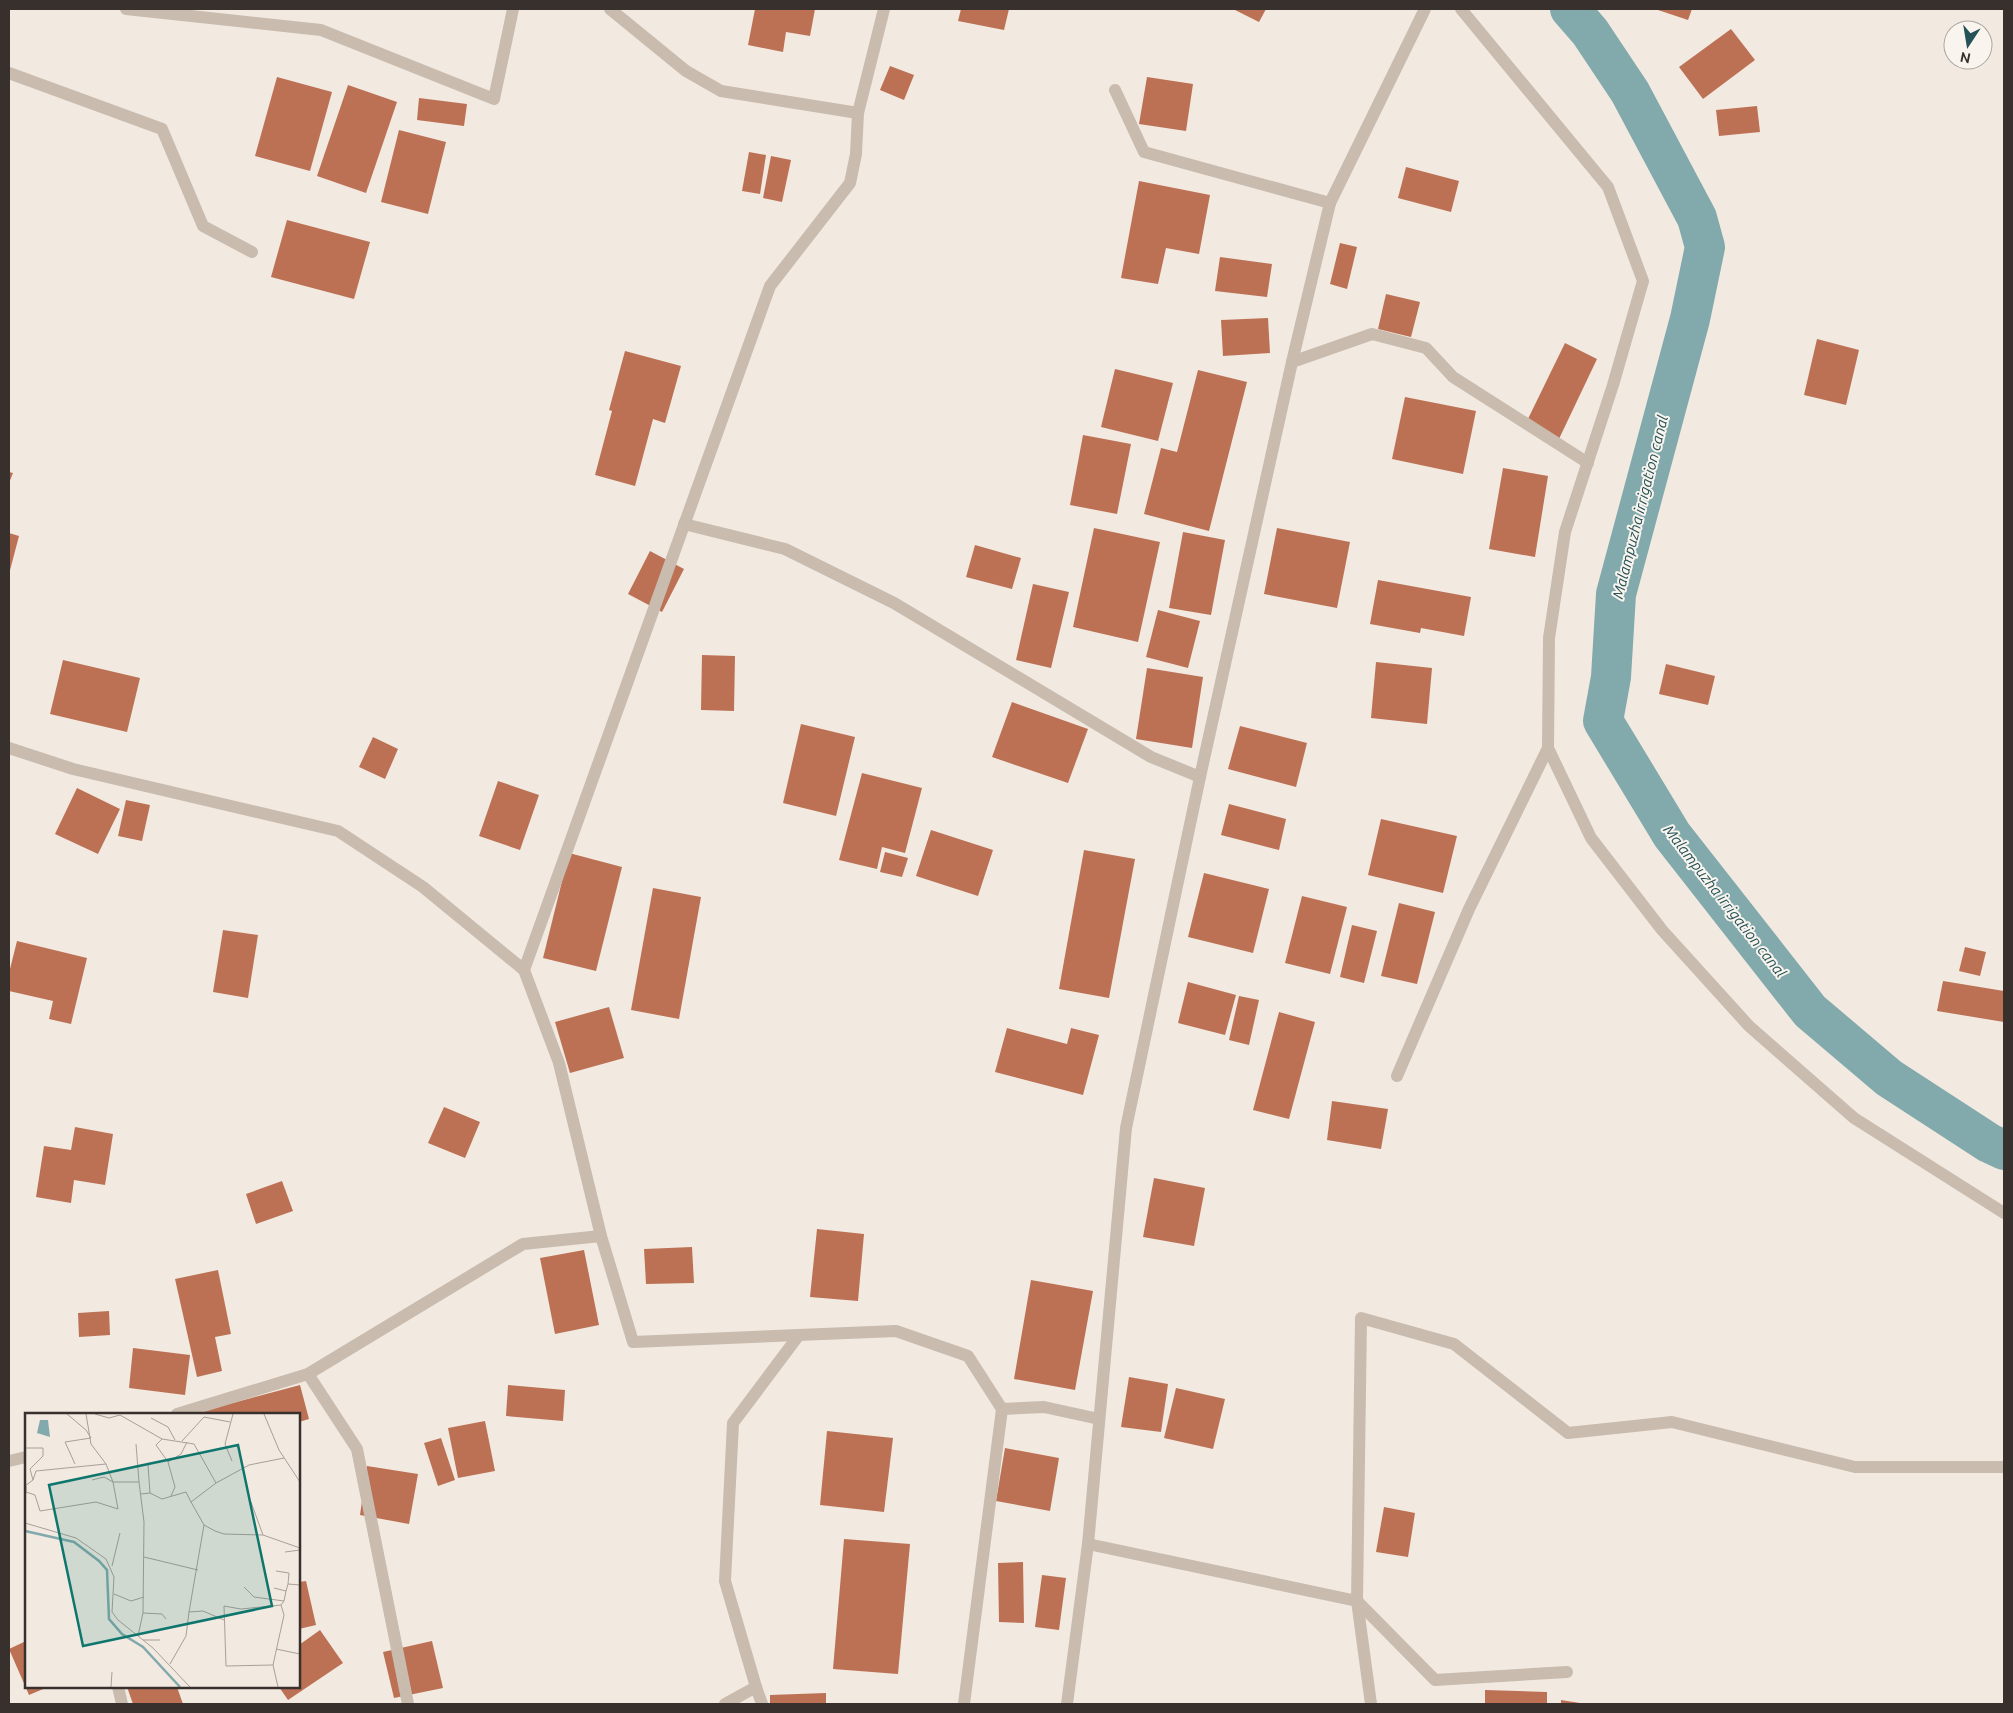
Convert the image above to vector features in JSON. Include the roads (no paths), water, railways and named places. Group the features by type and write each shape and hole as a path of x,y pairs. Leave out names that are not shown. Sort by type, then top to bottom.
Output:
{"street":[{"path":"126,9 321,30 494,99 513,9"},
{"path":"610,9 686,71 721,91 858,113"},
{"path":"524,970 770,286 850,183 856,154 858,113 884,9"},
{"path":"1067,1704 1088,1544 1126,1128 1200,777 1292,362 1330,203 1425,9"},
{"path":"1397,1076 1469,908 1548,748 1549,638 1565,532 1613,386 1642,281 1608,187 1461,9"},
{"path":"9,73 162,130 203,226 252,252"},
{"path":"1115,90 1144,152 1330,203"},
{"path":"1292,362 1372,334 1426,348 1453,377 1588,463"},
{"path":"684,524 785,549 894,603 1151,757 1200,777"},
{"path":"9,748 73,769 338,831 423,887 524,970 559,1063 601,1236 633,1342 896,1331 968,1356 1002,1409 964,1704"},
{"path":"1548,748 1591,838 1662,930 1749,1026 1854,1118 2004,1213"},
{"path":"179,1413 308,1374 523,1244 601,1236"},
{"path":"1371,1704 1357,1601 1361,1318 1454,1344 1568,1433 1672,1422 1855,1466 2004,1467"},
{"path":"762,1704 725,1581 733,1423 799,1336"},
{"path":"308,1374 357,1449 408,1704"},
{"path":"1002,1409 1044,1407 1099,1419"},
{"path":"9,1461 25,1456"},
{"path":"1088,1544 1357,1601 1435,1680 1567,1672"},
{"path":"118,1688 122,1704"},
{"path":"725,1704 756,1688"}],"waterway":[{"name":"Malampuzha irrigation canal","path":"1570,9 1590,32 1630,92 1697,218 1705,247 1690,319 1616,594 1611,677 1603,721 1672,835 1810,1011 1889,1078 1989,1143 2004,1150"}]}
